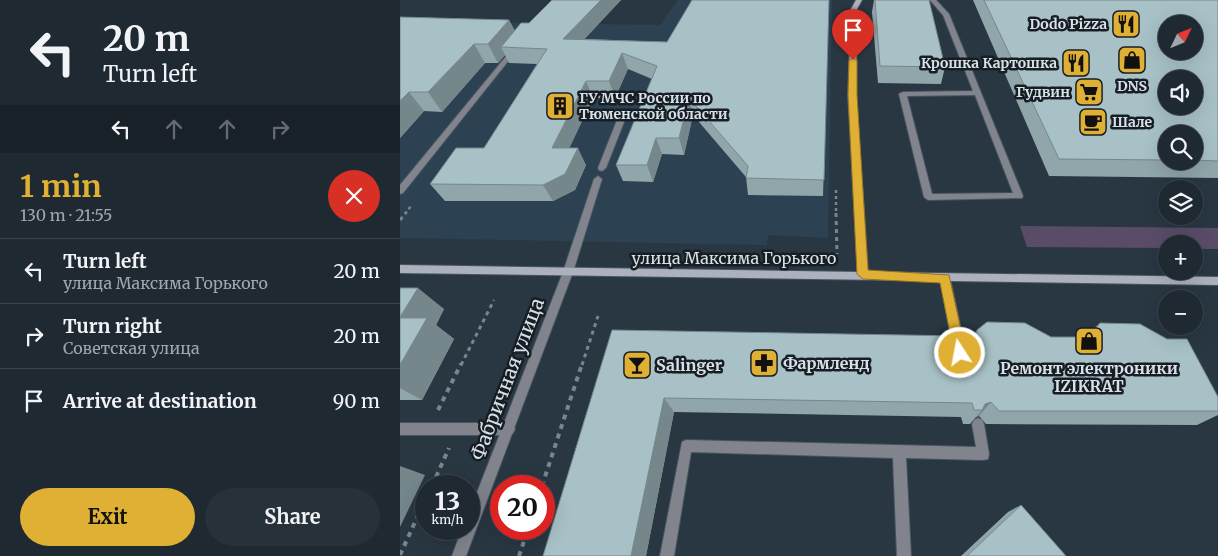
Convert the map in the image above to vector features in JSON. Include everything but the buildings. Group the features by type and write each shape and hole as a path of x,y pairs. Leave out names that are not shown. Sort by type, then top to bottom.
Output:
{"street":[{"path":"859,0 854,9 852,95 863,274"},
{"path":"933,0 946,14 978,93 1019,196 928,197 903,94 978,93"},
{"path":"400,191 522,41"},
{"path":"602,168 624,112"},
{"name":"Фабричная улица","path":"459,556 568,272 598,178"},
{"name":"улица Максима Горького","path":"400,269 863,274 945,278 1218,281"},
{"path":"945,278 960,353"},
{"path":"667,556 686,446 983,454 978,424"},
{"path":"400,429 508,429"},
{"path":"899,452 904,556"}],"path":[{"path":"428,411 437,410 494,300"},
{"path":"546,475 598,316"},
{"path":"400,555 415,522"},
{"path":"520,556 525,540"}],"shaded area":[{"path":"678,0 832,0 828,238 768,235 767,245 400,238 400,21 660,25"},
{"path":"1020,226 1218,228 1218,249 1203,249 1203,235 1158,235 1158,248 1027,247"}],"place":[{"name":"Dodo Pizza","path":"1126,24"},
{"name":"DNS","path":"1132,60"},
{"name":"Крошка Картошка","path":"1076,63"},
{"name":"Гудвин","path":"1089,92"},
{"name":"ГУ МЧС России по Тюменской области","path":"560,106"},
{"name":"Шале","path":"1093,122"},
{"name":"Ремонт электроники IZIKRAT","path":"1089,341"},
{"name":"Фармленд","path":"764,363"},
{"name":"Salinger","path":"637,365"}],"route":[{"path":"853,60 852,95 863,274 945,278 960,353"}]}
